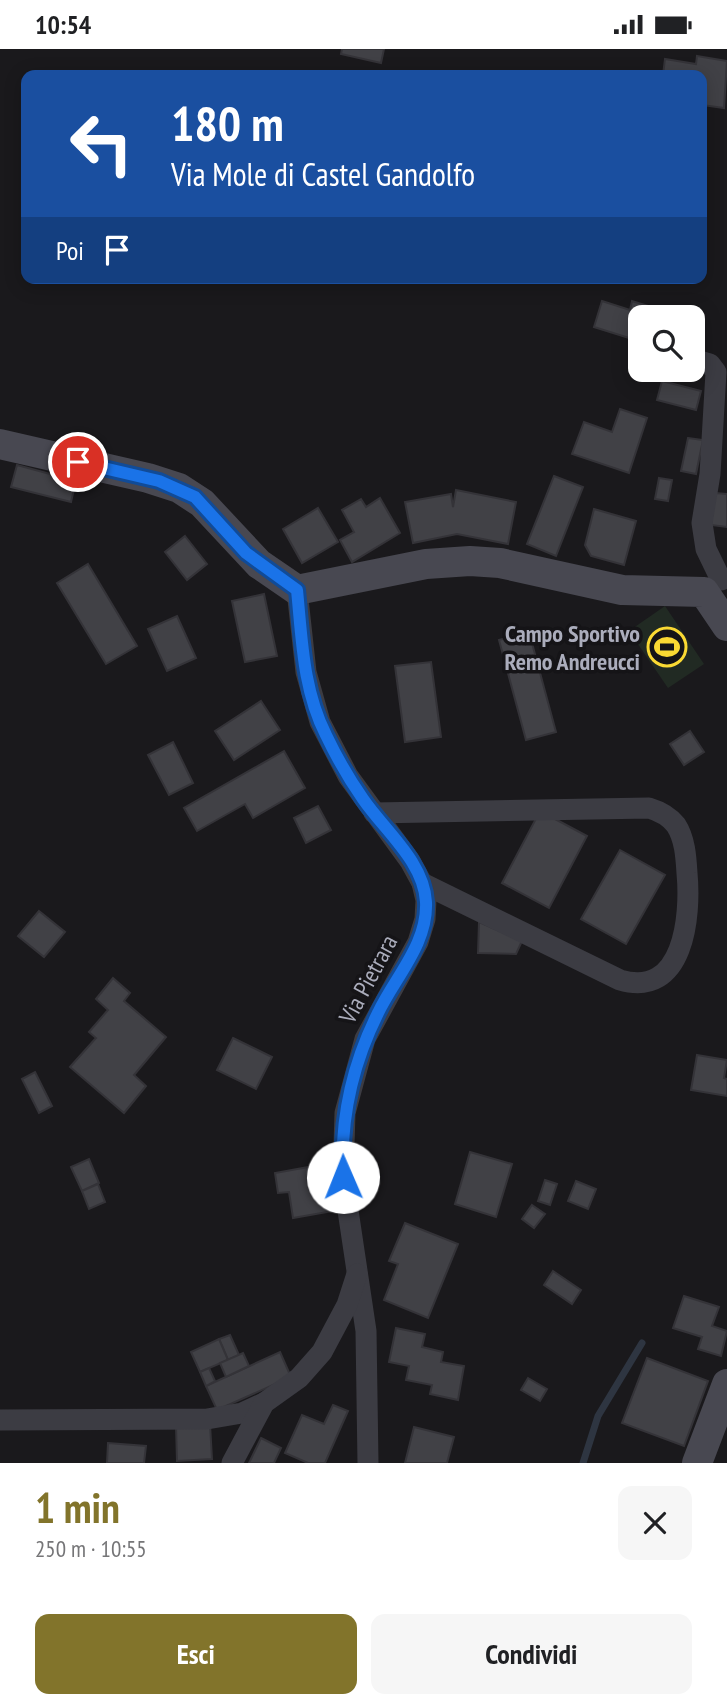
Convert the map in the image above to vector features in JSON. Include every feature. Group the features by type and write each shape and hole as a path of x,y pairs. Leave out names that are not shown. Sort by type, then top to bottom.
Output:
{"street":[{"path":"705,362 710,363 716,372 710,474 702,523 706,549 727,626"},
{"path":"0,444 148,478 179,488 207,508 246,553 297,590 426,564 470,561 500,563 622,590 717,583"},
{"name":"Via Pietrara","path":"232,1463 264,1403 299,1378 322,1352 347,1305 358,1272 343,1177 345,1113 365,1039 421,935 426,909 422,883 404,851 374,813 340,762 311,698 297,590"},
{"path":"374,813 649,808 670,819 680,833 685,851 689,907 674,961 658,976 640,984 620,980 422,883"},
{"path":"358,1272 366,1331 368,1463"},
{"path":"697,1463 727,1384"},
{"path":"0,1420 207,1419 242,1413 264,1403"}],"shaded area":[{"name":"Campo Sportivo Remo Andreucci","path":"665,606 704,664 668,688 629,631"}],"building":[{"path":"342,49 384,49 381,63 341,54"},
{"path":"697,56 727,61 724,108 707,106 707,70 664,70 665,59 696,64"},
{"path":"602,301 628,309 628,338 594,327"},
{"path":"662,382 701,391 696,410 657,400"},
{"path":"620,409 647,418 629,473 572,454 584,422 612,432"},
{"path":"688,438 703,440 696,474 681,471"},
{"path":"17,465 76,481 71,502 11,487"},
{"path":"554,476 583,487 556,556 527,544"},
{"path":"659,478 672,480 668,501 655,499"},
{"path":"456,490 516,502 508,544 457,534 413,543 405,502 451,494 453,507"},
{"path":"715,493 727,494 727,527 711,525"},
{"path":"380,498 400,533 352,562 340,540 354,532 342,510 361,499 366,507"},
{"path":"318,508 338,542 302,563 283,529"},
{"path":"594,509 636,521 624,565 591,556 585,545"},
{"path":"185,536 207,564 187,580 165,552"},
{"path":"88,564 137,646 106,664 57,583"},
{"path":"264,594 277,656 245,662 232,601"},
{"path":"177,616 196,658 167,671 148,629"},
{"path":"529,632 556,732 526,740 499,640"},
{"path":"431,662 441,737 405,742 395,666"},
{"path":"261,701 280,730 234,760 215,731"},
{"path":"690,731 704,752 684,765 670,744"},
{"path":"173,742 193,783 169,795 148,755"},
{"path":"284,751 305,788 253,818 245,804 197,831 184,808"},
{"path":"318,806 331,830 306,843 294,818"},
{"path":"540,811 587,836 549,908 502,883"},
{"path":"620,850 665,875 626,944 581,919"},
{"path":"39,911 65,932 44,957 18,936"},
{"path":"479,922 522,941 516,954 478,953"},
{"path":"113,978 130,993 124,1001 166,1037 134,1075 146,1086 124,1113 70,1067 96,1038 89,1032 108,1010 96,999"},
{"path":"233,1038 272,1057 256,1089 217,1070"},
{"path":"697,1055 727,1060 724,1078 727,1079 727,1096 691,1090"},
{"path":"35,1072 52,1106 39,1113 22,1079"},
{"path":"470,1152 512,1164 496,1217 455,1204"},
{"path":"89,1159 99,1183 82,1191 71,1167"},
{"path":"325,1164 333,1211 293,1218 289,1192 278,1193 275,1173"},
{"path":"545,1180 557,1184 550,1205 538,1201"},
{"path":"576,1181 596,1189 588,1209 568,1201"},
{"path":"98,1184 105,1202 89,1209 82,1191"},
{"path":"532,1205 545,1214 534,1228 522,1219"},
{"path":"405,1223 458,1244 428,1318 384,1300 398,1264 389,1261"},
{"path":"553,1271 581,1290 572,1304 544,1285"},
{"path":"684,1296 719,1307 712,1326 727,1331 721,1356 698,1349 702,1337 673,1328"},
{"path":"396,1328 425,1334 422,1347 443,1352 441,1362 464,1366 458,1400 430,1394 432,1385 406,1380 409,1366 389,1362"},
{"path":"230,1335 239,1355 228,1360 219,1339"},
{"path":"219,1339 228,1360 200,1372 191,1352"},
{"path":"280,1352 291,1377 217,1410 206,1386"},
{"path":"243,1353 249,1366 226,1377 220,1363"},
{"path":"647,1358 708,1381 684,1446 622,1423"},
{"path":"209,1368 215,1381 206,1386 200,1372"},
{"path":"528,1378 547,1389 540,1401 521,1390"},
{"path":"333,1405 348,1411 325,1463 308,1463 285,1453 302,1415 324,1424"},
{"path":"210,1424 212,1459 177,1461 176,1426"},
{"path":"414,1427 454,1437 447,1463 405,1463"},
{"path":"261,1438 281,1448 274,1463 249,1463"},
{"path":"108,1443 146,1446 144,1463 107,1463"}],"waterway":[{"path":"583,1463 598,1416 642,1343"}],"place":[{"name":"Campo Sportivo Remo Andreucci","path":"667,647"}],"route":[{"path":"78,462 159,481 195,497 246,553 297,590 306,672 311,698 320,722 348,776 404,851 422,883 426,909 421,935 365,1039 351,1083 343,1130 343,1177"}]}
